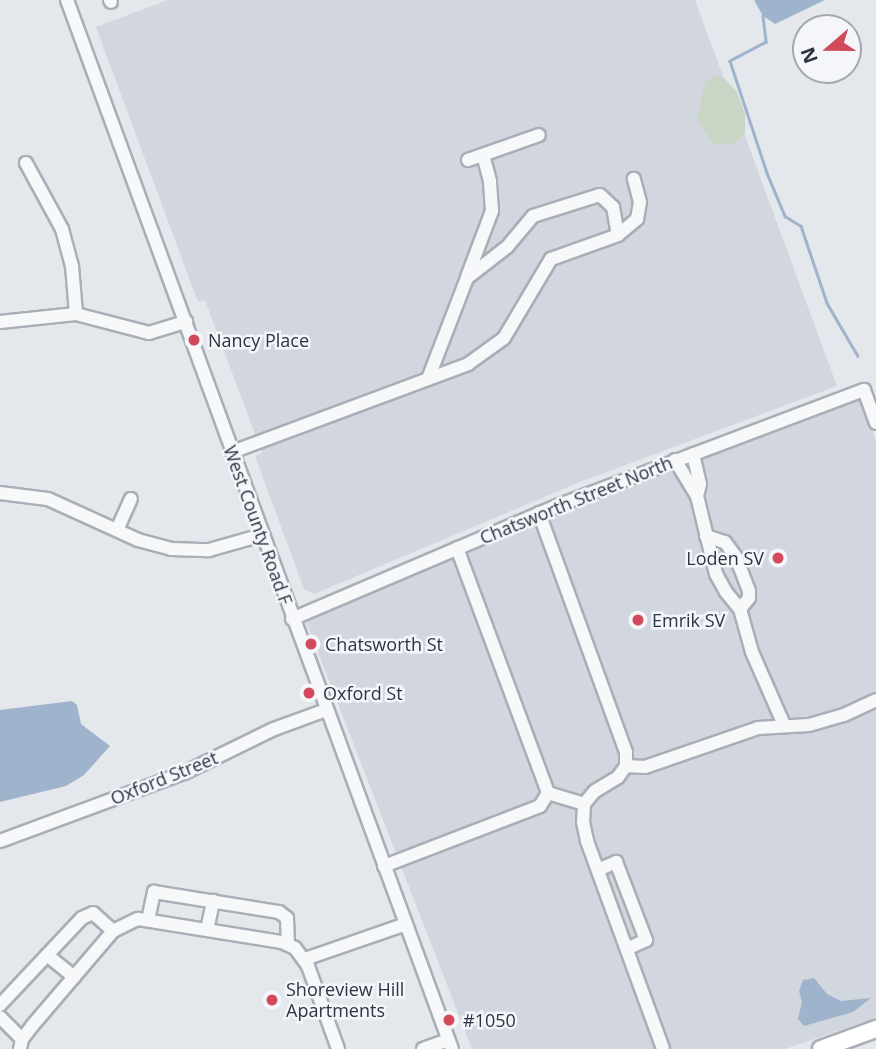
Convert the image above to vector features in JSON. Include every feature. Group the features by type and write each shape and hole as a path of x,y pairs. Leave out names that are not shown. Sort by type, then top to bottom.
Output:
{"main road":[{"path":"821,1049 876,1029"}],"street":[{"name":"West County Road F","path":"67,0 450,1044"},
{"path":"468,160 539,135"},
{"path":"428,379 492,212 490,181 483,155"},
{"path":"26,163 62,229 72,266 76,314"},
{"path":"232,452 468,363 505,338 551,259 618,235 637,219 640,202 635,179"},
{"path":"467,278 507,247 533,216 600,195 613,207 618,235"},
{"path":"0,322 76,314 149,333 186,322"},
{"name":"Chatsworth Street North","path":"292,619 539,513 864,390 876,422"},
{"path":"693,454 700,484 697,496"},
{"path":"675,460 697,496 716,574 726,593 740,609 752,652 784,724"},
{"path":"0,493 48,499 155,545 191,551 226,547 262,535"},
{"path":"117,530 131,499"},
{"path":"539,513 626,752 626,766 618,776 595,790 584,804 583,822 663,1049"},
{"path":"706,536 725,542 736,557 749,591 748,598 740,609"},
{"path":"457,548 548,793"},
{"path":"626,766 645,767 758,728 784,724 809,725 844,715 876,700"},
{"name":"Oxford Street","path":"0,841 184,773 274,729 326,710"},
{"path":"548,793 584,804"},
{"path":"384,866 540,806 548,793"},
{"path":"598,870 616,862 646,940 626,949"},
{"path":"148,920 155,892 279,912 287,918 288,944"},
{"path":"207,930 213,901"},
{"path":"0,1005 89,914 93,913 113,931"},
{"path":"0,1017 21,1044 113,931 138,919 288,944 305,959 338,1049"},
{"path":"305,959 406,924"},
{"path":"47,955 74,977"},
{"path":"423,1049 450,1044"}],"shaded area":[{"path":"168,0 695,0 837,386 580,482 314,594 304,589 255,456 262,453 258,442 205,300 198,302 96,27"},
{"path":"860,398 876,441 876,1018 785,1049 472,1049 305,619 596,497"}],"green space":[{"path":"717,76 724,78 737,92 745,114 745,133 733,145 713,144 697,120 705,82"}],"water":[{"path":"754,0 825,0 775,24 763,16"},
{"path":"72,701 77,705 81,724 110,746 84,775 66,786 0,802 0,710"},
{"path":"814,978 827,994 841,1001 871,998 853,1012 804,1026 798,1019 802,1002 799,991 803,980"}],"waterway":[{"path":"763,16 766,42 730,61 767,173 785,216 801,226 827,303 858,356"}],"place":[{"name":"Nancy Place","path":"194,340"},
{"name":"Loden SV","path":"778,558"},
{"name":"Emrik SV","path":"638,620"},
{"name":"Chatsworth St","path":"311,644"},
{"name":"Oxford St","path":"309,693"},
{"name":"Shoreview Hill Apartments","path":"272,1000"},
{"name":"#1050","path":"449,1020"}]}
